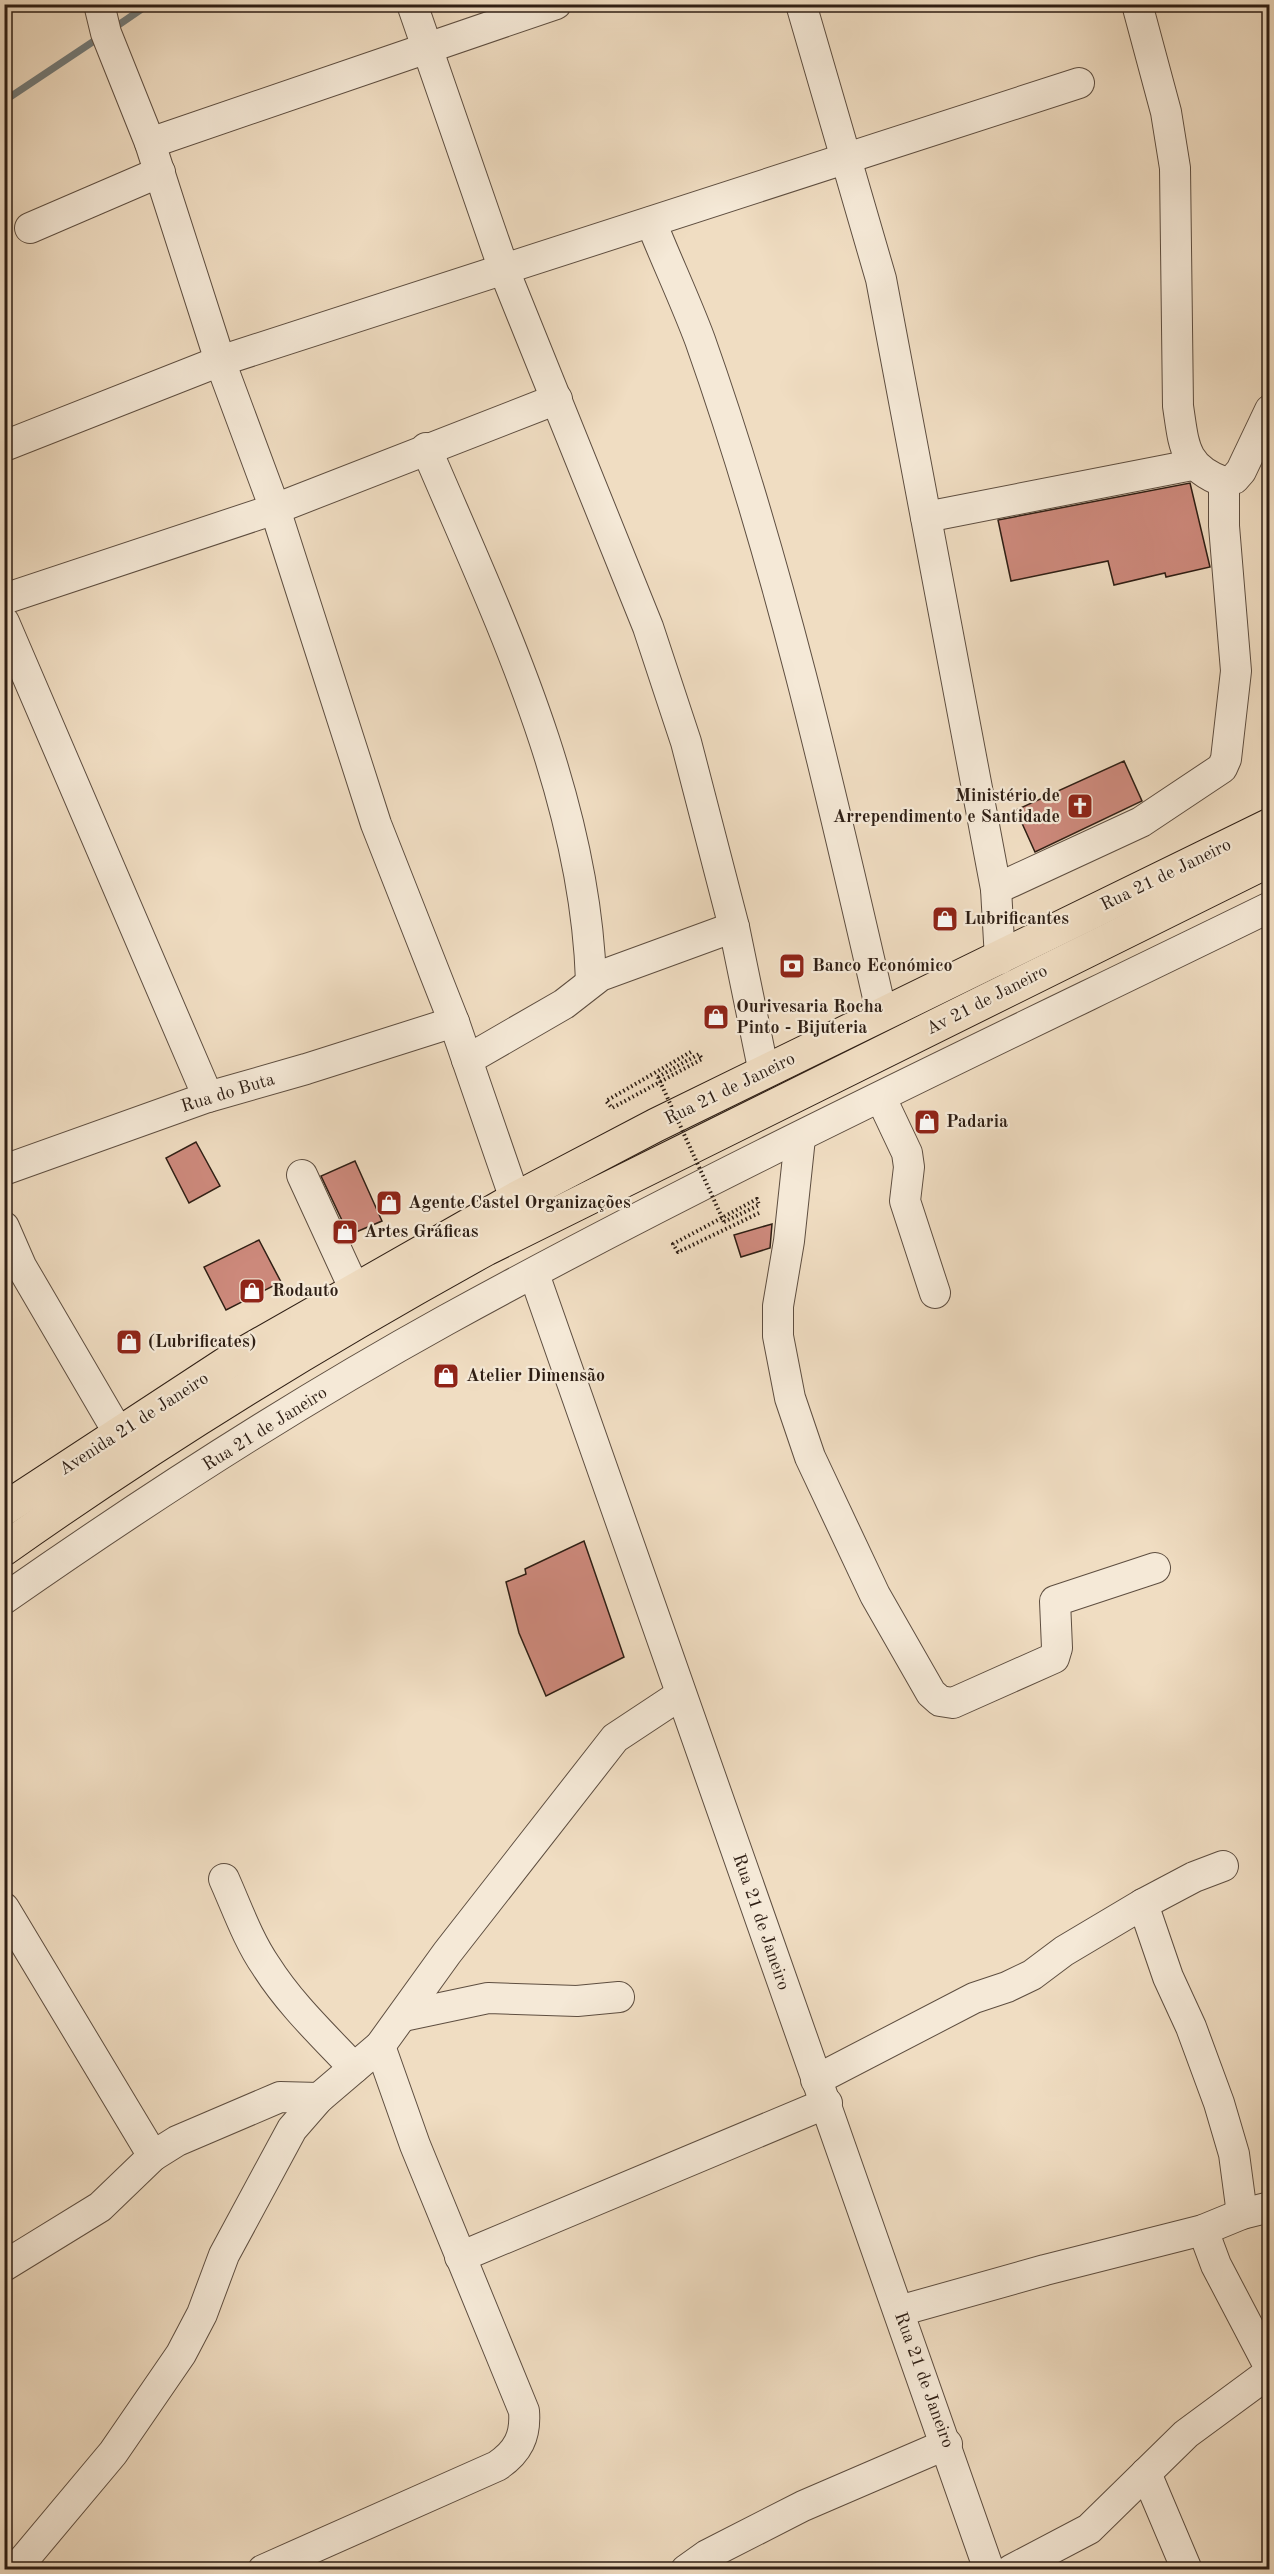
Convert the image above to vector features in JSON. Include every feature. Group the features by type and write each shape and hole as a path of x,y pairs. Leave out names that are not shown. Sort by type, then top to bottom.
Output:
{"main road":[{"name":"Rua 21 de Janeiro","path":"515,1199 656,1125 1000,959 1269,825"},
{"name":"Av 21 de Janeiro","path":"704,1141 1269,860"},
{"name":"Rua 21 de Janeiro","path":"486,1249 704,1141"},
{"name":"Avenida 21 de Janeiro","path":"6,1505 227,1363 354,1288 515,1199"},
{"name":"Avenida 21 de Janeiro","path":"4,1550 187,1426 423,1284 486,1249"}],"street":[{"path":"99,4 106,33 150,143 220,361 274,509 376,824 454,1022 515,1199"},
{"path":"412,4 504,270 648,627 686,742 734,927 764,1073"},
{"path":"150,143 428,50 556,4"},
{"path":"801,4 844,159 881,279 996,889 1000,959"},
{"path":"1137,4 1163,102 1175,168 1178,406 1184,442 1192,465 1207,476 1224,482 1234,479 1241,471 1269,410"},
{"path":"4,446 220,361 1079,83"},
{"path":"30,228 160,172"},
{"path":"651,222 699,339 779,594 813,722 882,1015"},
{"path":"4,599 274,509 557,399"},
{"path":"426,448 516,664 551,764 571,838 582,893 591,981"},
{"path":"926,518 1192,465"},
{"path":"996,889 1141,822 1222,768 1226,759 1236,671 1227,571 1224,482"},
{"path":"4,622 208,1097"},
{"name":"Rua 21 de Janeiro","path":"4,1599 180,1481 446,1321 632,1221 1269,907"},
{"path":"467,1060 564,1004 591,981 734,927"},
{"name":"Rua do Buta","path":"4,1170 208,1097 306,1070 454,1022"},
{"path":"880,1098 907,1153 909,1167 905,1201 935,1293"},
{"path":"800,1138 789,1241 778,1306 778,1336 790,1398 810,1457 875,1595 931,1693 940,1701 953,1703 1054,1658 1057,1648 1055,1601 1155,1568"},
{"path":"302,1175 354,1288"},
{"path":"4,1227 21,1266 118,1432"},
{"name":"Rua 21 de Janeiro","path":"534,1274 680,1695 947,2444 989,2570"},
{"path":"15,2570 113,2453 181,2354 202,2314 224,2255 284,2141 319,2098 380,2046 447,1953 606,1748 624,1730 680,1695"},
{"path":"460,2257 821,2091 974,1998 1007,1987 1032,1975 1064,1951 1143,1904 1194,1877 1223,1866"},
{"path":"224,1878 254,1947 266,1967 290,1999 354,2068"},
{"path":"899,2311 1045,2270 1203,2230 1256,2211 1234,2154 1219,2103 1191,2027 1168,1977 1143,1904"},
{"path":"4,1908 153,2156"},
{"path":"403,2016 488,1998 577,2001 620,1997"},
{"path":"262,2570 498,2466 518,2448 525,2422 524,2411 415,2145 380,2046"},
{"path":"4,2266 100,2207 153,2156 177,2141 256,2105 288,2096 319,2098"},
{"path":"1011,2570 1089,2529 1214,2411 1269,2370 1216,2265 1203,2230"},
{"path":"686,2570 707,2555 803,2506 947,2444"},
{"path":"1146,2473 1187,2570"}],"path":[{"path":"691,1052 606,1101 612,1108 702,1059 699,1054 657,1077 724,1222 759,1205 757,1199 673,1244 678,1252 759,1213"}],"building":[{"path":"1190,483 1210,567 1166,577 1165,573 1114,585 1108,561 1011,581 998,520"},
{"path":"1124,761 1142,801 1035,852 1016,810"},
{"path":"196,1142 220,1186 189,1203 166,1158"},
{"path":"355,1161 382,1221 349,1235 321,1176"},
{"path":"772,1224 770,1248 741,1257 734,1235"},
{"path":"259,1240 281,1282 226,1310 204,1267"},
{"path":"584,1541 624,1657 546,1696 519,1633 506,1582 526,1574 525,1569"}],"waterway":[{"path":"114,28 149,4"},
{"path":"4,101 100,37"}],"place":[{"name":"Ministério de Arrependimento e Santidade","path":"1080,806"},
{"name":"Lubrificantes","path":"945,919"},
{"name":"Banco Económico","path":"792,966"},
{"name":"Ourivesaria Rocha Pinto - Bijuteria","path":"716,1017"},
{"name":"Padaria","path":"927,1122"},
{"name":"Agente Castel Organizações","path":"389,1203"},
{"name":"Artes Gráficas","path":"345,1232"},
{"name":"Rodauto","path":"252,1291"},
{"name":"(Lubrificates)","path":"129,1342"},
{"name":"Atelier Dimensão","path":"446,1376"}]}
